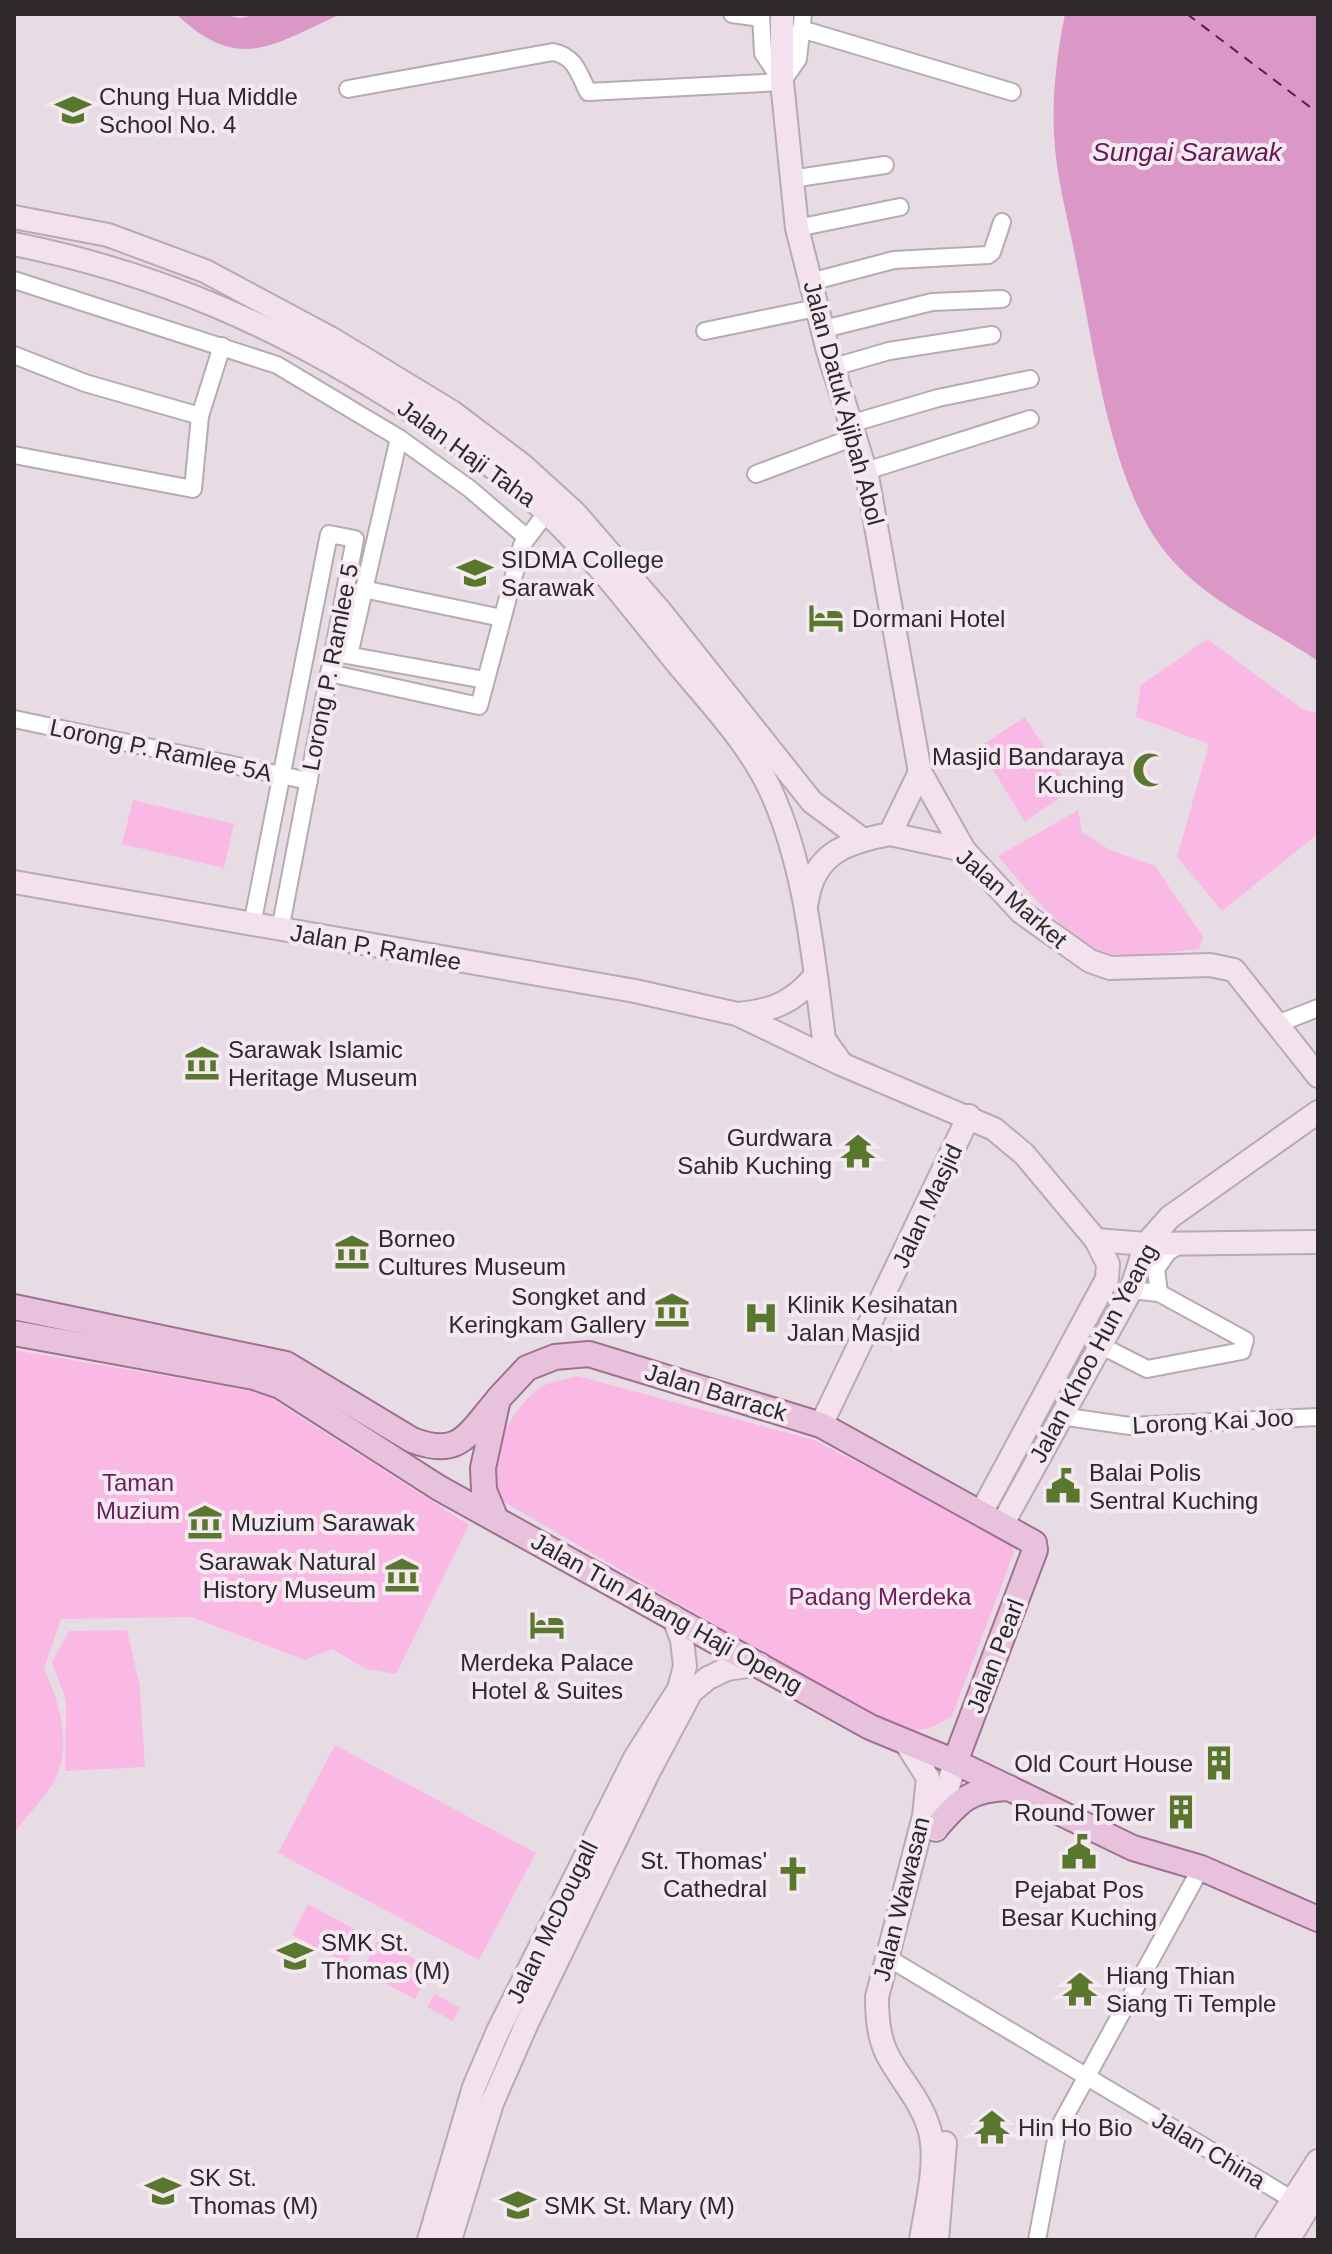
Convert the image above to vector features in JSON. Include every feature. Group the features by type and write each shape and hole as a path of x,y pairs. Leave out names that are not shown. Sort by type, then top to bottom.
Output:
{"main road":[{"name":"Jalan Datuk Ajibah Abol","path":"768,15 782,82 797,228 820,318 866,471 920,772 964,850"},
{"name":"Jalan Haji Taha","path":"14,217 108,235 205,271 332,339 452,412 521,464 575,513 661,612 812,802 862,839"},
{"name":"Jalan Haji Taha","path":"14,244 87,259 190,293 289,340 372,386 464,445 547,512 604,574 749,752 770,789 792,847 806,910 824,1039 841,1064"},
{"path":"806,910 811,877 833,853 862,839 890,834 920,772"},
{"name":"Jalan Market","path":"890,834 964,850 1021,912 1090,961 1110,968 1210,965 1234,970 1318,1076"},
{"name":"Jalan P. Ramlee","path":"14,882 635,991 737,1014 841,1064 994,1129 1024,1154 1096,1240"},
{"name":"Jalan P. Ramlee","path":"737,1014 769,1011 800,994 815,976"},
{"name":"Jalan Khoo Hun Yeang","path":"1002,1525 1131,1290 1146,1244 1170,1217 1318,1112"},
{"name":"Jalan Masjid","path":"821,1425 909,1249 969,1116"},
{"path":"1170,1217 1171,1236 1181,1244"},
{"path":"1096,1240 1146,1244 1318,1242"},
{"name":"Jalan Khoo Hun Yeang","path":"981,1513 1107,1279 1108,1264 1096,1240"},
{"path":"21,1307 286,1364 412,1440 434,1449 451,1447 465,1439 498,1399"},
{"name":"Jalan Tun Abang Haji Openg","path":"14,1333 254,1377 280,1386 439,1488 870,1727 955,1762 1133,1848 1201,1868 1318,1919"},
{"name":"Jalan Barrack","path":"498,1399 527,1368 555,1357 589,1354 821,1425 1033,1541 1035,1550"},
{"path":"495,1517 484,1490 483,1468 498,1399"},
{"name":"Jalan Pearl","path":"955,1762 1035,1550"},
{"name":"Jalan McDougall","path":"429,2240 474,2087 498,2031 635,1758 679,1689 685,1666 682,1640 673,1616"},
{"name":"Jalan McDougall","path":"450,2240 492,2103 527,2023 649,1771 691,1692 727,1669 760,1664"},
{"name":"Jalan Wawasan","path":"906,1743 928,1778 924,1816 877,1997 878,2028 890,2061 915,2094 930,2130 932,2152 921,2240"},
{"name":"Jalan Wawasan","path":"937,2240 946,2147 936,2106 894,2037 888,2003 895,1962 955,1762"},
{"path":"936,1828 961,1799 971,1793 1009,1788"},
{"path":"1267,2240 1318,2161"},
{"path":"1288,2240 1318,2191"}],"street":[{"path":"732,14 768,15"},
{"path":"348,89 553,52 564,54 574,63 588,92 782,82 798,59 802,22 1012,92"},
{"path":"791,179 885,165"},
{"path":"797,228 900,207"},
{"path":"810,282 894,260 988,255 992,252 1002,222"},
{"path":"14,280 277,365 399,438 470,489 526,537"},
{"path":"705,331 932,302 1002,299"},
{"path":"834,367 889,351 992,335"},
{"path":"14,455 193,489 200,416 222,346"},
{"path":"14,355 85,383 200,416"},
{"path":"756,474 855,430 938,398 1030,379"},
{"path":"866,471 1030,419"},
{"path":"399,438 363,589 341,654 485,680"},
{"path":"329,673 479,706 526,537 547,512"},
{"name":"Lorong P. Ramlee 5","path":"252,925 329,534 355,539 341,654 329,673 280,930"},
{"path":"363,589 502,618"},
{"name":"Lorong P. Ramlee 5A","path":"14,719 309,781"},
{"path":"1277,1024 1318,1008"},
{"path":"1159,1293 1156,1269 1168,1252 1181,1244"},
{"path":"1100,1345 1147,1369 1242,1351 1245,1340 1159,1293 1131,1290"},
{"name":"Lorong Kai Joo","path":"1060,1416 1130,1426 1318,1417"},
{"path":"1037,2240 1056,2135 1085,2076 1201,1868"},
{"name":"Jalan China","path":"895,1962 1293,2200"}],"green space":[{"path":"1207,639 1304,710 1318,713 1318,834 1222,911 1177,857 1209,744 1136,717 1141,685"},
{"path":"1025,717 1071,790 1025,822 979,747"},
{"path":"133,800 234,824 224,868 122,844"},
{"path":"1078,810 1082,832 1110,850 1155,866 1203,937 1199,949 1137,956 1101,951 1068,930 998,856"},
{"name":"Taman Muzium","path":"14,1350 263,1393 469,1525 396,1674 366,1669 332,1649 305,1660 191,1617 61,1619 44,1669 62,1722 61,1765 52,1785 14,1833"},
{"name":"Padang Merdeka","path":"578,1376 814,1440 1010,1541 1014,1552 952,1716 918,1730 881,1721 504,1502 494,1466 499,1443 512,1419 537,1390"},
{"path":"127,1630 140,1687 145,1767 65,1771 66,1700 52,1662 69,1631"},
{"path":"335,1745 536,1853 479,1960 278,1853"},
{"path":"308,1904 362,1933 346,1963 292,1935"},
{"path":"378,1940 431,1968 415,1999 362,1971"},
{"path":"435,1994 460,2008 453,2021 427,2007"}],"water":[{"path":"176,14 220,14 240,18 260,14 341,14 275,43 238,49 219,44"},
{"name":"Sungai Sarawak","path":"1065,14 1318,14 1318,661 1218,600 1182,571 1147,524 1131,491 1107,416 1057,167 1054,89"}],"ferry route":[{"path":"1187,14 1318,113"}],"place":[{"name":"Chung Hua Middle School No. 4","path":"73,110"},
{"name":"SIDMA College Sarawak","path":"475,573"},
{"name":"Dormani Hotel","path":"826,618"},
{"name":"Masjid Bandaraya Kuching","path":"1150,770"},
{"name":"Sarawak Islamic Heritage Museum","path":"202,1063"},
{"name":"Gurdwara Sahib Kuching","path":"858,1151"},
{"name":"Borneo Cultures Museum","path":"352,1252"},
{"name":"Songket and Keringkam Gallery","path":"672,1310"},
{"name":"Klinik Kesihatan Jalan Masjid","path":"761,1318"},
{"name":"Balai Polis Sentral Kuching","path":"1063,1486"},
{"name":"Muzium Sarawak","path":"205,1522"},
{"name":"Sarawak Natural History Museum","path":"402,1575"},
{"name":"Merdeka Palace Hotel & Suites","path":"547,1625"},
{"name":"Old Court House","path":"1219,1763"},
{"name":"Round Tower","path":"1181,1812"},
{"name":"Pejabat Pos Besar Kuching","path":"1079,1852"},
{"name":"St. Thomas' Cathedral","path":"793,1874"},
{"name":"SMK St. Thomas (M)","path":"295,1956"},
{"name":"Hiang Thian Siang Ti Temple","path":"1080,1989"},
{"name":"Hin Ho Bio","path":"992,2127"},
{"name":"SK St. Thomas (M)","path":"163,2191"},
{"name":"SMK St. Mary (M)","path":"518,2205"}]}
